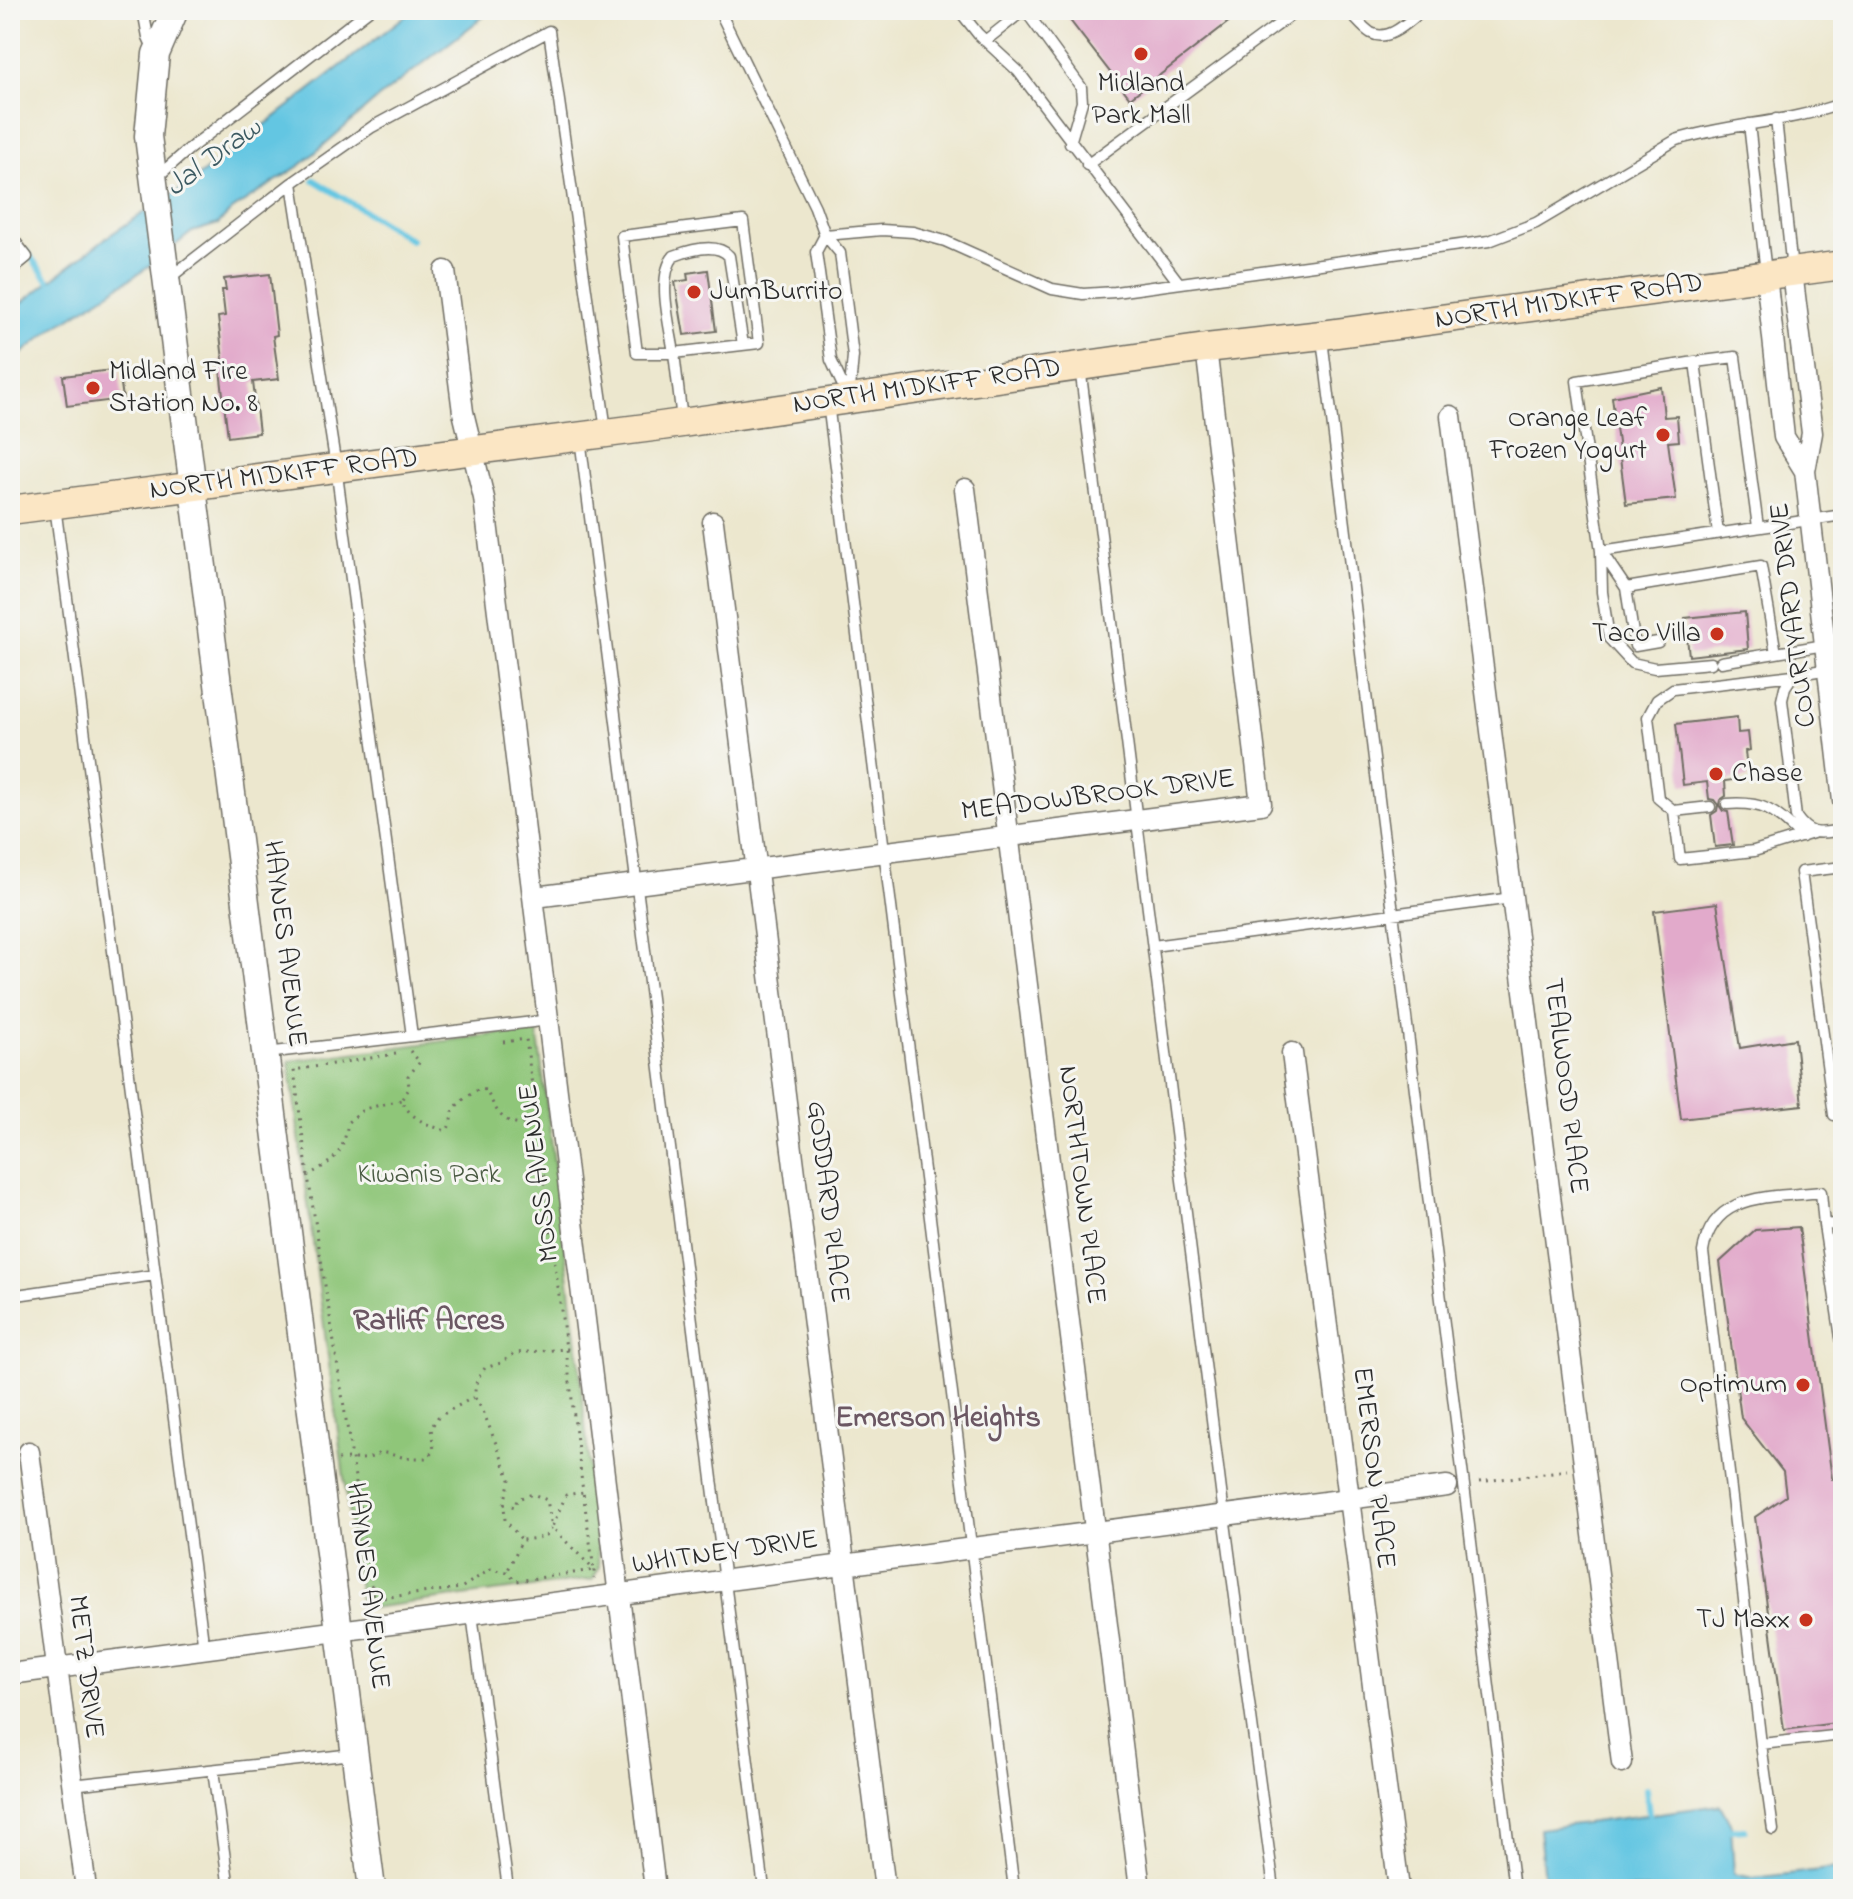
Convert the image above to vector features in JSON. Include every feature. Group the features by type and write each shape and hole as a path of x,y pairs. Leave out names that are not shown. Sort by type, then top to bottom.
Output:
{"main road":[{"name":"NORTH MIDKIFF ROAD","path":"10,510 473,451 1080,365 1843,265"}],"street":[{"name":"HAYNES AVENUE","path":"175,10 156,54 148,136 266,1053 295,1178 319,1464 372,1889"},
{"name":"MOSS AVENUE","path":"445,271 463,412 484,498 655,1889"},
{"name":"COURTYARD DRIVE","path":"1779,273 1784,437 1805,471"},
{"name":"COURTYARD DRIVE","path":"1779,273 1812,433 1805,471 1834,643 1829,669 1843,801"},
{"name":"MEADOWBROOK DRIVE","path":"535,897 1261,804 1206,348"},
{"name":"TEALWOOD PLACE","path":"1451,416 1622,1763"},
{"name":"NORTHTOWN PLACE","path":"965,489 1140,1889"},
{"name":"GODDARD PLACE","path":"713,522 885,1889"},
{"name":"EMERSON PLACE","path":"1292,1053 1399,1889"},
{"name":"METZ DRIVE","path":"29,1452 86,1889"},
{"name":"WHITNEY DRIVE","path":"10,1674 1456,1484"}],"lane":[{"path":"143,10 148,37 156,54"},
{"path":"154,186 189,149 369,10"},
{"path":"719,10 815,207 825,235 840,253 853,356 838,401"},
{"path":"959,10 985,41 1018,71 1179,283"},
{"path":"985,41 1025,10 1081,87 1082,102 1070,143"},
{"path":"1087,165 1298,10"},
{"path":"1346,10 1371,33 1382,35 1393,32 1423,10"},
{"path":"165,274 372,127 549,31 593,434 636,884 764,1889"},
{"path":"825,235 897,230 921,234 960,247 1037,284 1068,292 1099,293 1179,283 1489,241 1536,223 1676,140 1811,114 1843,103"},
{"path":"1776,119 1779,273"},
{"path":"1749,124 1779,273"},
{"path":"292,183 336,467 412,1036"},
{"path":"743,221 759,343 674,353 637,353 622,236 743,221"},
{"path":"10,235 27,257 10,271"},
{"path":"825,235 816,252 838,401 884,852 1014,1889"},
{"path":"682,422 665,281 666,268 674,256 709,248 722,249 729,256 743,345"},
{"path":"1322,335 1394,913 1456,1484 1514,1889"},
{"path":"1758,527 1735,357 1577,381 1601,551 1602,592 1609,638 1632,663 1655,668 1716,662 1834,643"},
{"path":"1695,362 1718,533"},
{"path":"1080,365 1274,1889"},
{"path":"55,504 204,1649"},
{"path":"1601,551 1843,515"},
{"path":"1601,551 1626,588 1635,646 1658,642"},
{"path":"1626,588 1761,566 1776,653"},
{"path":"1829,669 1673,689 1657,700 1648,717 1658,798 1674,811 1680,859 1754,851 1808,835 1843,830"},
{"path":"1793,675 1785,687 1782,700 1796,817 1808,835"},
{"path":"1727,804 1757,804 1808,835"},
{"path":"1674,811 1710,807"},
{"path":"1843,867 1801,872 1834,1115 1843,1114"},
{"path":"1153,946 1512,898"},
{"path":"266,1053 550,1020"},
{"path":"1773,1830 1703,1252 1705,1236 1713,1220 1730,1205 1821,1192 1843,1351"},
{"path":"1824,1225 1843,1223"},
{"path":"10,1296 155,1275"},
{"path":"472,1614 508,1889"},
{"path":"1761,1744 1843,1735"},
{"path":"72,1785 355,1754"},
{"path":"213,1770 229,1889"}],"path":[{"path":"497,1043 526,1039 594,1570"},
{"path":"295,1178 335,1159 344,1145 348,1122 364,1109 401,1100 409,1089 408,1076 420,1062 410,1052 424,1051"},
{"path":"395,1054 294,1070 295,1178 351,1458 374,1599 461,1588 491,1569 507,1572 516,1581 594,1570"},
{"path":"401,1100 408,1113 446,1131 461,1101 479,1089 486,1090 497,1113 513,1125 537,1124 561,1117"},
{"path":"522,1540 505,1520 504,1504 510,1479 483,1411 474,1397 477,1379 485,1368 501,1363 515,1353 589,1349"},
{"path":"319,1464 351,1458 370,1460 381,1452 406,1458 427,1458 434,1450 431,1428 438,1417 474,1397"},
{"path":"1456,1484 1585,1468"},
{"path":"522,1540 545,1537 566,1495 583,1492"},
{"path":"504,1504 515,1507 517,1499 533,1494 547,1500 552,1527 594,1570"},
{"path":"507,1572 522,1540"}],"green space":[{"name":"Kiwanis Park","path":"537,1029 578,1352 599,1567 593,1579 371,1608 360,1599 289,1061"}],"water":[{"path":"413,10 492,10 377,99 302,164 232,210 218,224 192,232 147,268 54,328 10,363 10,312 107,237 191,182"},
{"path":"1720,1805 1731,1825 1734,1874 1753,1878 1837,1868 1843,1872 1843,1889 1545,1889 1539,1829"}],"building":[{"name":"Midland Park Mall","path":"1062,10 1244,10 1130,98"},
{"name":"JumBurrito","path":"708,270 716,331 684,335 675,282 688,280 687,273"},
{"path":"270,274 279,379 253,382 259,433 228,437 219,361 223,360 218,317 225,316 224,279"},
{"name":"Midland Fire Station No. 8","path":"119,369 123,399 67,406 63,376"},
{"path":"1661,387 1664,417 1677,416 1679,441 1668,442 1676,499 1626,504 1612,397"},
{"path":"1745,612 1748,649 1689,656 1685,618"},
{"path":"1737,717 1738,733 1748,732 1750,750 1745,751 1748,778 1725,781 1726,796 1719,805 1728,812 1733,845 1715,847 1711,815 1717,811 1718,805 1709,799 1707,782 1683,785 1676,724"},
{"path":"1717,903 1740,1048 1795,1039 1802,1105 1681,1119 1654,911"},
{"path":"1799,1227 1832,1479 1843,1478 1843,1722 1784,1730 1755,1517 1786,1496 1783,1472 1741,1418 1720,1262 1755,1230"}],"waterway":[{"path":"314,180 411,240"},
{"path":"27,252 48,280"},
{"path":"1646,1789 1649,1814"},
{"path":"1731,1830 1745,1829"}],"place":[{"name":"Midland Park Mall","path":"1141,54"},
{"name":"JumBurrito","path":"694,292"},
{"name":"Midland Fire Station No. 8","path":"93,388"},
{"name":"Orange Leaf Frozen Yogurt","path":"1663,435"},
{"name":"Taco Villa","path":"1717,634"},
{"name":"Chase","path":"1716,774"},
{"name":"Optimum","path":"1803,1385"},
{"name":"TJ Maxx","path":"1806,1620"}],"district":[{"name":"Ratliff Acres","path":"429,1322"},
{"name":"Emerson Heights","path":"938,1419"}],"water label":[{"name":"Jal Draw","path":"214,158"}]}
